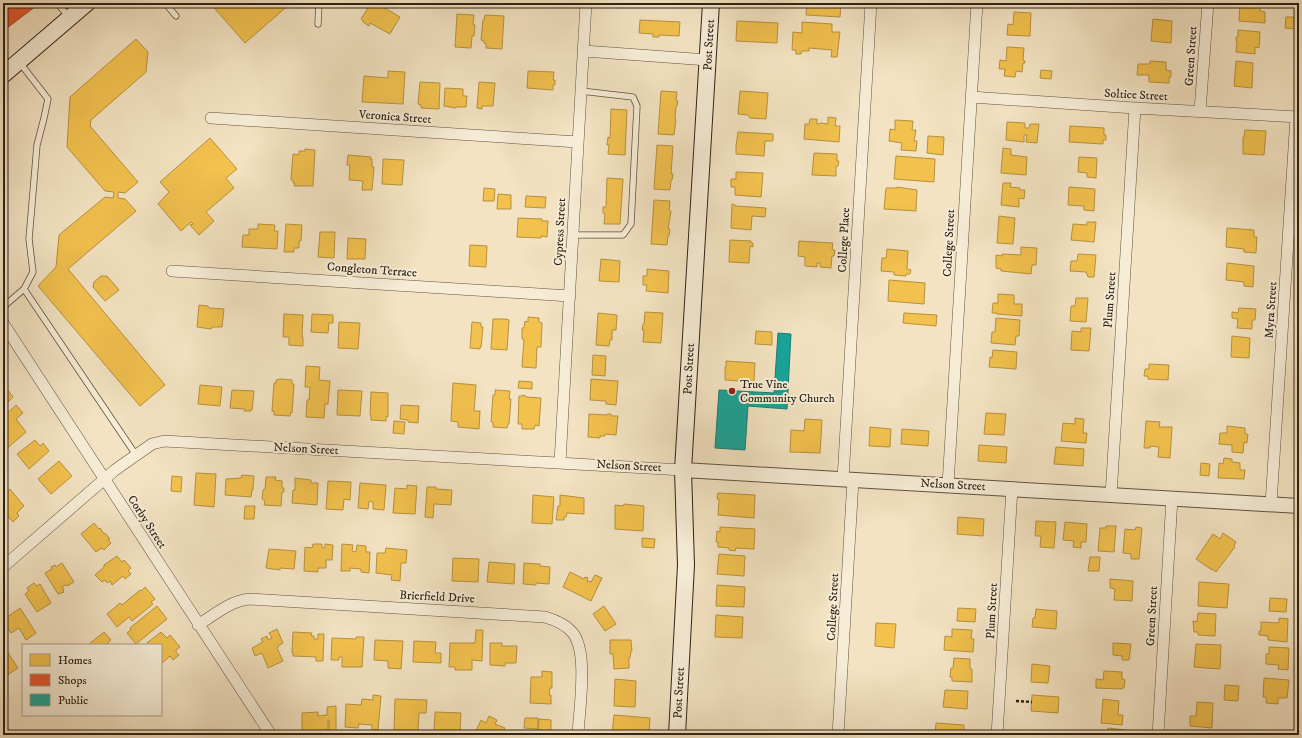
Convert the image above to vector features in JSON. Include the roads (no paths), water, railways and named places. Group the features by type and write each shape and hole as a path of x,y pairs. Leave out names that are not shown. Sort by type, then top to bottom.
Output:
{"main road":[{"path":"3,75 87,3"},
{"name":"Post Street","path":"677,735 686,565 683,470 711,3"}],"street":[{"name":"Cypress Street","path":"560,462 586,3"},
{"name":"College Place","path":"848,479 871,3"},
{"name":"College Street","path":"948,484 977,3"},
{"name":"Green Street","path":"1200,111 1208,3"},
{"path":"584,51 708,60"},
{"name":"Soltice Street","path":"971,97 1135,108 1298,116"},
{"name":"Plum Street","path":"1111,495 1135,108"},
{"name":"Myra Street","path":"1271,504 1298,116"},
{"name":"Veronica Street","path":"211,118 578,142"},
{"name":"Congleton Terrace","path":"172,271 570,296"},
{"name":"Corby Street","path":"3,323 198,625 271,735"},
{"name":"Nelson Street","path":"3,567 104,479 152,444 164,441 948,484 1299,506"},
{"name":"College Street","path":"838,735 848,479"},
{"name":"Plum Street","path":"997,735 1012,488"},
{"name":"Green Street","path":"1158,735 1172,498"},
{"name":"Brierfield Drive","path":"198,625 234,602 249,599 545,617 560,622 572,632 580,646 582,662 578,735"}],"lane":[{"path":"58,3 70,18"},
{"path":"165,3 176,16"},
{"path":"318,24 320,3"},
{"path":"3,307 24,289 33,272 29,239 37,144 48,99 19,62"},
{"path":"573,235 623,235 631,224 632,217 637,106 633,97 581,91"},
{"path":"24,289 136,455"}],"place":[{"name":"True Vine Community Church","path":"732,391"}]}
